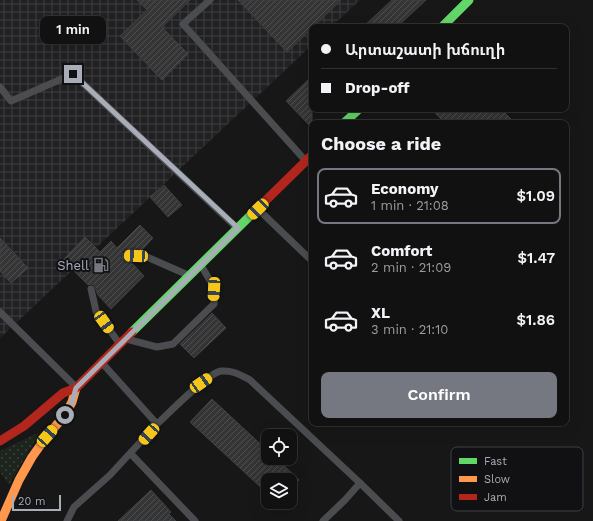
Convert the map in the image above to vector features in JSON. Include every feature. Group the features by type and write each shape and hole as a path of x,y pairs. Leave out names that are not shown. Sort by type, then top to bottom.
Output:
{"main road":[{"path":"445,24 469,0"},
{"path":"347,120 355,112"},
{"path":"0,441 24,426 63,393 76,388 309,158"},
{"path":"1,521 19,480 32,457 65,415 72,402 76,388"}],"lane":[{"path":"210,0 183,24 309,158"},
{"path":"0,87 12,101 73,74 238,228"},
{"path":"258,209 309,258"},
{"path":"125,256 147,257 190,276"},
{"path":"91,289 96,311 123,342 157,347 173,344 214,304 214,289 201,265"},
{"path":"0,312 76,388"},
{"path":"101,363 157,424"},
{"path":"67,521 74,507 131,454 157,424 201,383 219,371 233,371 250,380 399,521"},
{"path":"131,454 195,521"},
{"path":"323,521 360,483"}],"shaded area":[{"path":"0,0 360,0 334,24 309,24 309,48 0,338"},
{"path":"40,432 9,485 0,472 0,451"}],"building":[{"path":"137,0 190,0 162,27 188,54 162,80 120,36 147,10"},
{"path":"238,0 341,0 316,24 309,24 309,31 287,52"},
{"path":"392,0 426,0 400,24 366,24"},
{"path":"309,79 309,112 312,112 312,120 309,120 309,125 286,101"},
{"path":"434,112 504,112 512,120 442,120"},
{"path":"164,185 182,205 168,217 150,197"},
{"path":"140,225 153,238 140,252 123,251 120,256 123,260 130,261 144,276 111,309 98,295 94,285 88,285 63,260 85,237 100,252 111,241 117,248"},
{"path":"0,238 28,268 11,283 0,271"},
{"path":"212,313 226,328 194,358 180,344"},
{"path":"212,399 261,444 261,465 283,465 292,473 261,473 261,488 190,422"},
{"path":"151,490 171,512 169,514 176,521 118,521"}],"traffic: fast":[{"path":"445,24 469,0"},
{"path":"347,120 356,112"},
{"path":"132,332 253,213"}],"traffic: slow":[{"path":"1,521 19,480 32,457 65,415 72,402 76,388"}],"traffic: jam":[{"path":"253,213 309,158"},
{"path":"0,441 24,426 63,393 76,388 132,332"}],"place":[{"name":"Shell","path":"101,265"}],"route":[{"path":"65,415 72,402 76,388 238,228 73,74"}]}
